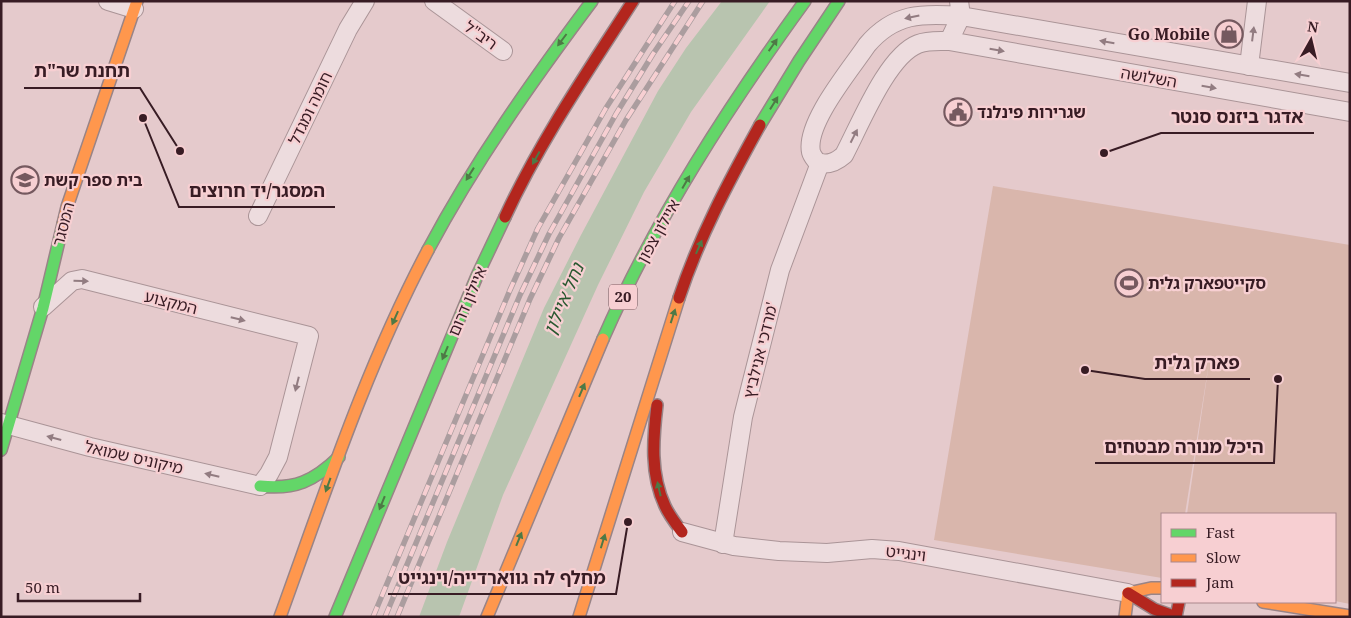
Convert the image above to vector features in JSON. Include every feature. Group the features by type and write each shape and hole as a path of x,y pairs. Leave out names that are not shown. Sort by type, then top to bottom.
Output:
{"main road":[{"path":"280,617 354,417 403,298 445,217 470,174 503,123 592,1"},
{"name":"איילון דרום","path":"335,617 473,285 507,212 576,90 633,1"},
{"name":"איילון צפון","path":"487,617 599,350 633,276 670,208 728,113 805,1"},
{"path":"580,617 663,348 681,292 697,251 764,118 839,1"},
{"name":"המסגר","path":"1,450 5,425 43,308 67,208 135,5"},
{"path":"663,348 653,437 654,464 663,503 682,532"},
{"path":"260,486 293,487 317,476 339,457"},
{"name":"וינגייט","path":"1128,593 1161,588"},
{"path":"1125,617 1128,593"},
{"name":"וינגייט","path":"1128,593 1154,609 1176,617"},
{"path":"1176,617 1179,603"},
{"path":"1269,603 1350,616"},
{"path":"584,604 585,617"}],"street":[{"path":"108,1 135,5"},
{"name":"חומה ומגדל","path":"258,216 348,29 365,1"},
{"name":"ריב\"ל","path":"434,1 503,51"},
{"path":"1249,66 1257,1"},
{"path":"960,9 949,41 929,41 917,44 892,65 844,155 835,162 820,163 813,157 811,151 814,126 822,111 875,36 896,22 906,18 960,9"},
{"name":"השלושה","path":"960,9 1249,66 1350,83"},
{"name":"השלושה","path":"949,41 1350,112"},
{"name":"מרדכי אנילביץ'","path":"724,544 743,417 780,270 820,163"},
{"name":"המקצוע","path":"43,308 72,281 82,279 309,336 278,457 260,486"},
{"name":"מיקוניס שמואל","path":"5,425 90,447 260,486"},
{"name":"וינגייט","path":"682,532 724,544 779,551 813,553 872,549 899,551 1128,593"}],"shaded area":[{"path":"993,186 1350,245 1350,604 1336,601 1336,513 1187,513 1210,356 1185,513 1161,513 1161,578 934,540"}],"water":[{"name":"נחל איילון","path":"722,1 770,1 691,112 644,192 598,285 503,495 459,617 419,617 447,542 544,308 658,91 686,48"}],"railway":[{"path":"373,617 510,290 538,228 606,108 675,1"},
{"path":"385,617 520,295 549,234 616,114 689,1"},
{"path":"397,617 530,299 559,238 626,120 703,1"}],"traffic: fast":[{"path":"428,250 465,185 505,122 592,1"},
{"path":"603,339 646,250 695,164 748,82 805,1"},
{"path":"760,125 839,1"},
{"path":"335,617 477,276 505,217"},
{"path":"1,450 43,308 63,224"},
{"path":"260,486 284,487 303,482 321,472 339,457"}],"traffic: slow":[{"path":"63,224 67,207 137,1"},
{"path":"280,617 330,477 366,385 385,339 428,250"},
{"path":"579,617 679,298"},
{"path":"487,617 603,339"},
{"path":"1128,593 1161,588"},
{"path":"1125,617 1128,593"},
{"path":"1269,603 1350,616"}],"traffic: jam":[{"path":"505,217 533,161 633,1"},
{"path":"679,298 705,231 760,125"},
{"path":"657,405 654,431 657,482 667,509 682,532"},
{"path":"1128,593 1154,609 1176,617 1179,603"}],"place":[{"name":"Go Mobile","path":"1229,34"},
{"name":"שגרירות פינלנד","path":"958,112"},
{"name":"המסגר/יד חרוצים","path":"143,118"},
{"name":"תחנת שר\"ת","path":"180,151"},
{"name":"אדגר ביזנס סנטר","path":"1104,153"},
{"name":"בית ספר קשת","path":"25,180"},
{"name":"סקייטפארק גלית","path":"1129,283"},
{"name":"פארק גלית","path":"1085,370"},
{"name":"היכל מנורה מבטחים","path":"1278,379"},
{"name":"מחלף לה גווארדייה/וינגייט","path":"628,522"}]}
